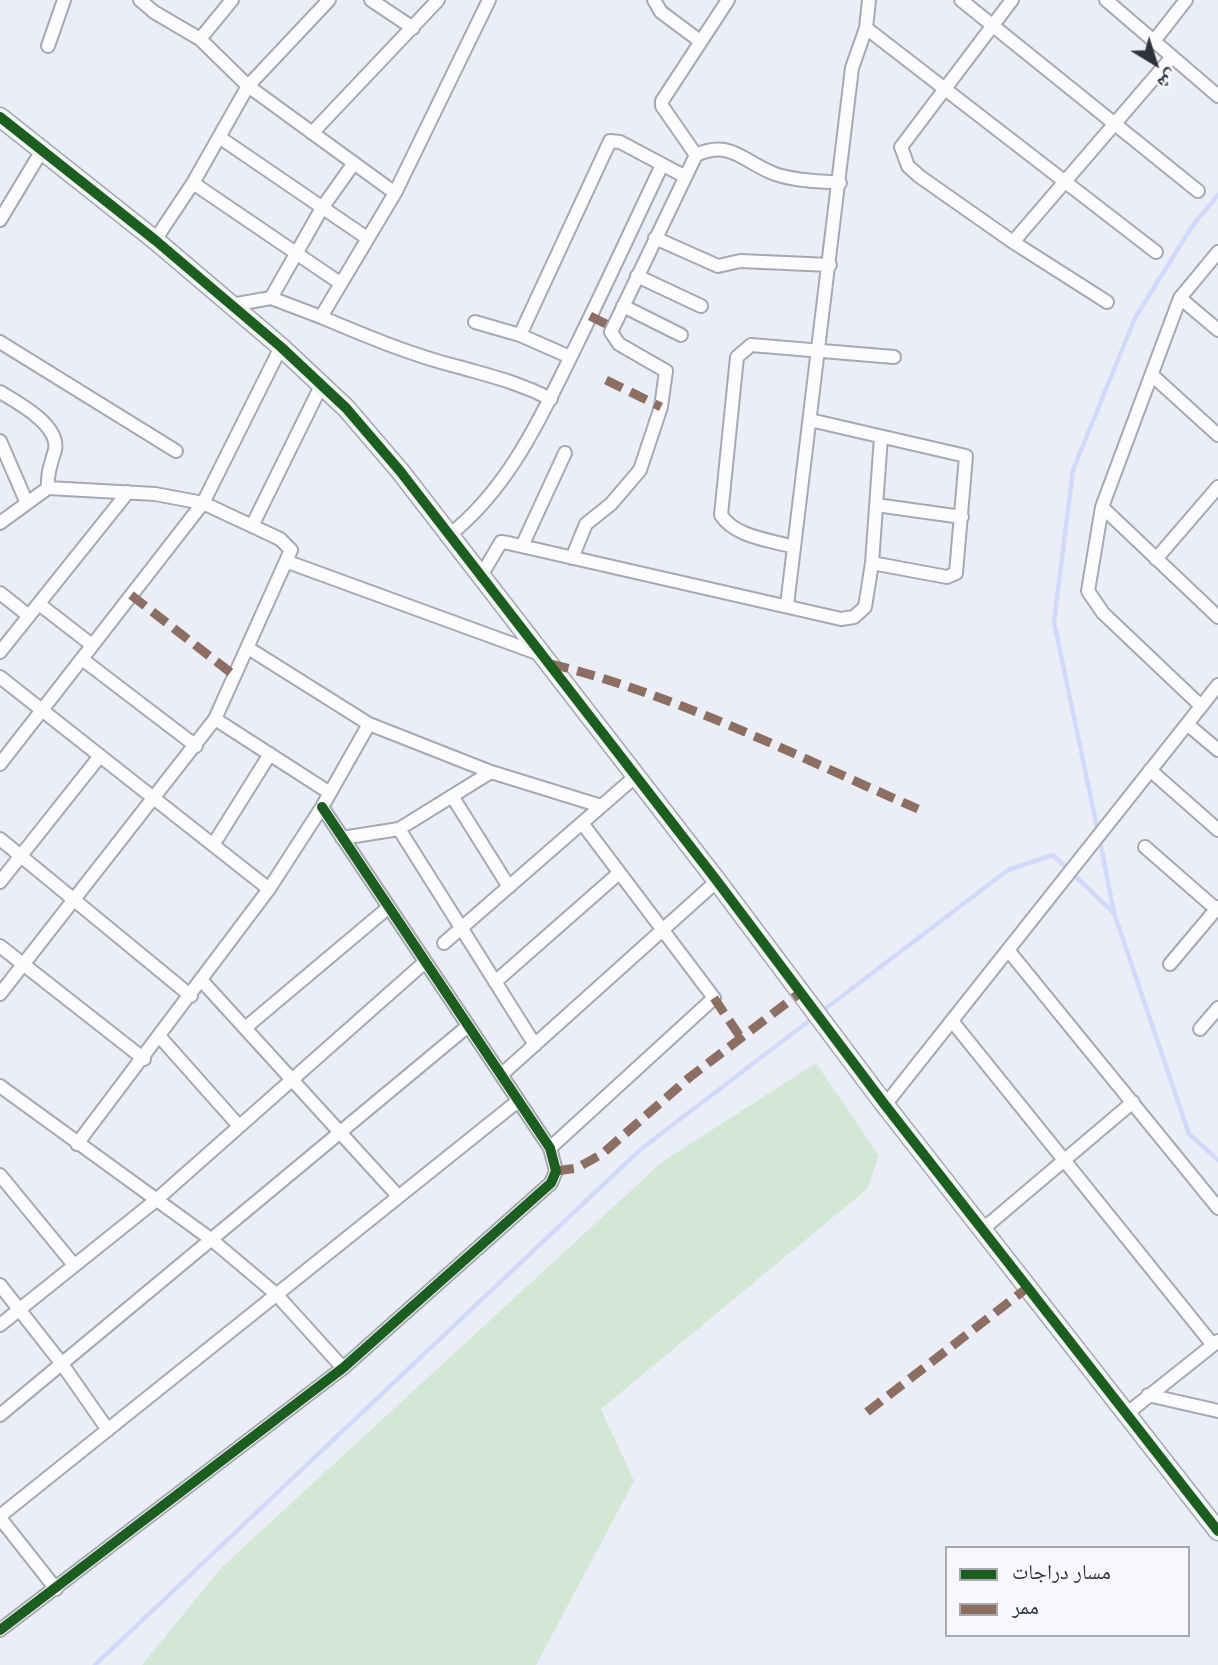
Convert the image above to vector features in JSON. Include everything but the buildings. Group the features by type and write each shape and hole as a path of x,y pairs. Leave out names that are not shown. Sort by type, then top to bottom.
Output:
{"street":[{"path":"48,46 64,0"},
{"path":"140,0 154,12 200,39 248,86 395,193"},
{"path":"200,39 232,0"},
{"path":"155,240 193,183 248,86 329,0"},
{"path":"371,0 413,28"},
{"path":"312,133 438,0"},
{"path":"654,0 661,12 700,41"},
{"path":"696,155 662,106 662,101 728,0"},
{"path":"787,605 852,68 866,28 869,0"},
{"path":"961,0 1198,191"},
{"path":"1012,0 901,147 904,158 919,176 1013,242 1107,302"},
{"path":"1106,0 1218,96"},
{"path":"1154,41 1186,0"},
{"path":"321,317 395,193 487,1"},
{"path":"866,28 1156,252"},
{"path":"1013,242 1172,57"},
{"path":"0,117 155,240 281,347 322,384 400,471 717,881 885,1105 1218,1531"},
{"path":"219,137 367,238"},
{"path":"520,335 610,141 620,142 684,176"},
{"path":"572,558 586,524 611,504 640,470 661,407 666,371 618,344 611,336 696,155 710,149 724,148 776,174 839,183"},
{"path":"0,220 41,152"},
{"path":"271,298 322,208 354,163"},
{"path":"448,536 468,521 538,426 662,165"},
{"path":"193,183 340,284"},
{"path":"655,238 718,266 740,261 830,265"},
{"path":"1201,706 1093,601 1088,591 1102,507 1180,298 1218,252"},
{"path":"637,276 701,306"},
{"path":"231,305 271,298 377,341 458,367 507,378 551,399"},
{"path":"1180,298 1218,330"},
{"path":"623,306 681,335"},
{"path":"475,322 520,335 570,357"},
{"path":"0,342 176,451"},
{"path":"794,547 738,531 726,523 721,515 737,357 751,345 894,357"},
{"path":"0,764 203,503 281,347"},
{"path":"1153,375 1218,435"},
{"path":"252,526 322,384"},
{"path":"0,392 41,419 54,440 56,447 47,475 48,488"},
{"path":"810,419 966,456 958,568 952,576 872,563"},
{"path":"481,576 501,542 841,619 854,617 864,607 872,563 881,437"},
{"path":"0,441 26,501"},
{"path":"522,546 565,453"},
{"path":"0,523 26,501 48,488 128,492 203,503 287,544 291,550 288,562 215,719 0,994"},
{"path":"1156,559 1218,488"},
{"path":"0,652 128,492"},
{"path":"876,505 962,517"},
{"path":"1102,507 1218,617"},
{"path":"288,562 540,654"},
{"path":"0,593 29,615"},
{"path":"39,604 92,645"},
{"path":"248,649 369,724 491,772 601,806"},
{"path":"82,659 196,746"},
{"path":"0,677 269,889"},
{"path":"885,1105 1218,685"},
{"path":"215,719 330,793"},
{"path":"77,1144 144,1059 269,889 330,793 369,724"},
{"path":"1187,724 1218,750"},
{"path":"213,845 270,754"},
{"path":"0,882 100,756"},
{"path":"1150,770 1218,830"},
{"path":"342,838 398,829 491,772"},
{"path":"444,943 636,776"},
{"path":"452,796 509,887"},
{"path":"0,1630 343,1368 551,1183 556,1171 550,1148 321,807"},
{"path":"550,1148 714,998 582,823"},
{"path":"398,829 534,1045"},
{"path":"0,839 191,996"},
{"path":"1145,847 1217,908 1170,964"},
{"path":"495,982 619,873"},
{"path":"501,1075 717,881"},
{"path":"245,1028 389,907"},
{"path":"0,946 144,1059"},
{"path":"1009,950 1218,1208"},
{"path":"0,1325 155,1200 425,961"},
{"path":"202,981 398,1196"},
{"path":"1200,1029 1218,1007"},
{"path":"952,1021 1215,1343 1125,1415"},
{"path":"0,1415 342,1134 468,1026"},
{"path":"160,1037 239,1126"},
{"path":"0,1086 212,1240 276,1294 343,1368"},
{"path":"56,1589 0,1517 517,1101"},
{"path":"983,1229 1132,1102"},
{"path":"0,1175 74,1265"},
{"path":"0,1285 62,1364 108,1430"},
{"path":"1148,1395 1218,1411"}],"green space":[{"path":"816,1063 879,1156 867,1189 601,1409 634,1481 536,1665 142,1665 222,1567 662,1162"}],"waterway":[{"path":"1098,832 1054,622 1073,470 1135,318 1193,225 1218,195"},
{"path":"1100,841 1114,913 1189,1134 1218,1160"},
{"path":"821,1012 1008,870 1053,855 1114,913"},
{"path":"95,1665 641,1149 814,1017"}],"marked path":[{"path":"590,316 612,327"},
{"path":"606,380 661,407"},
{"path":"131,595 235,676"},
{"path":"551,664 645,692 691,710 918,809"},
{"path":"556,1171 577,1168 602,1154 690,1077 801,992"},
{"path":"714,998 741,1038"},
{"path":"867,1412 1027,1288"}],"cycle path":[{"path":"0,117 155,240 281,347 346,408 400,471 717,881 885,1105 1218,1531"},
{"path":"0,1630 343,1368 551,1183 556,1171 550,1148 322,807"}]}
